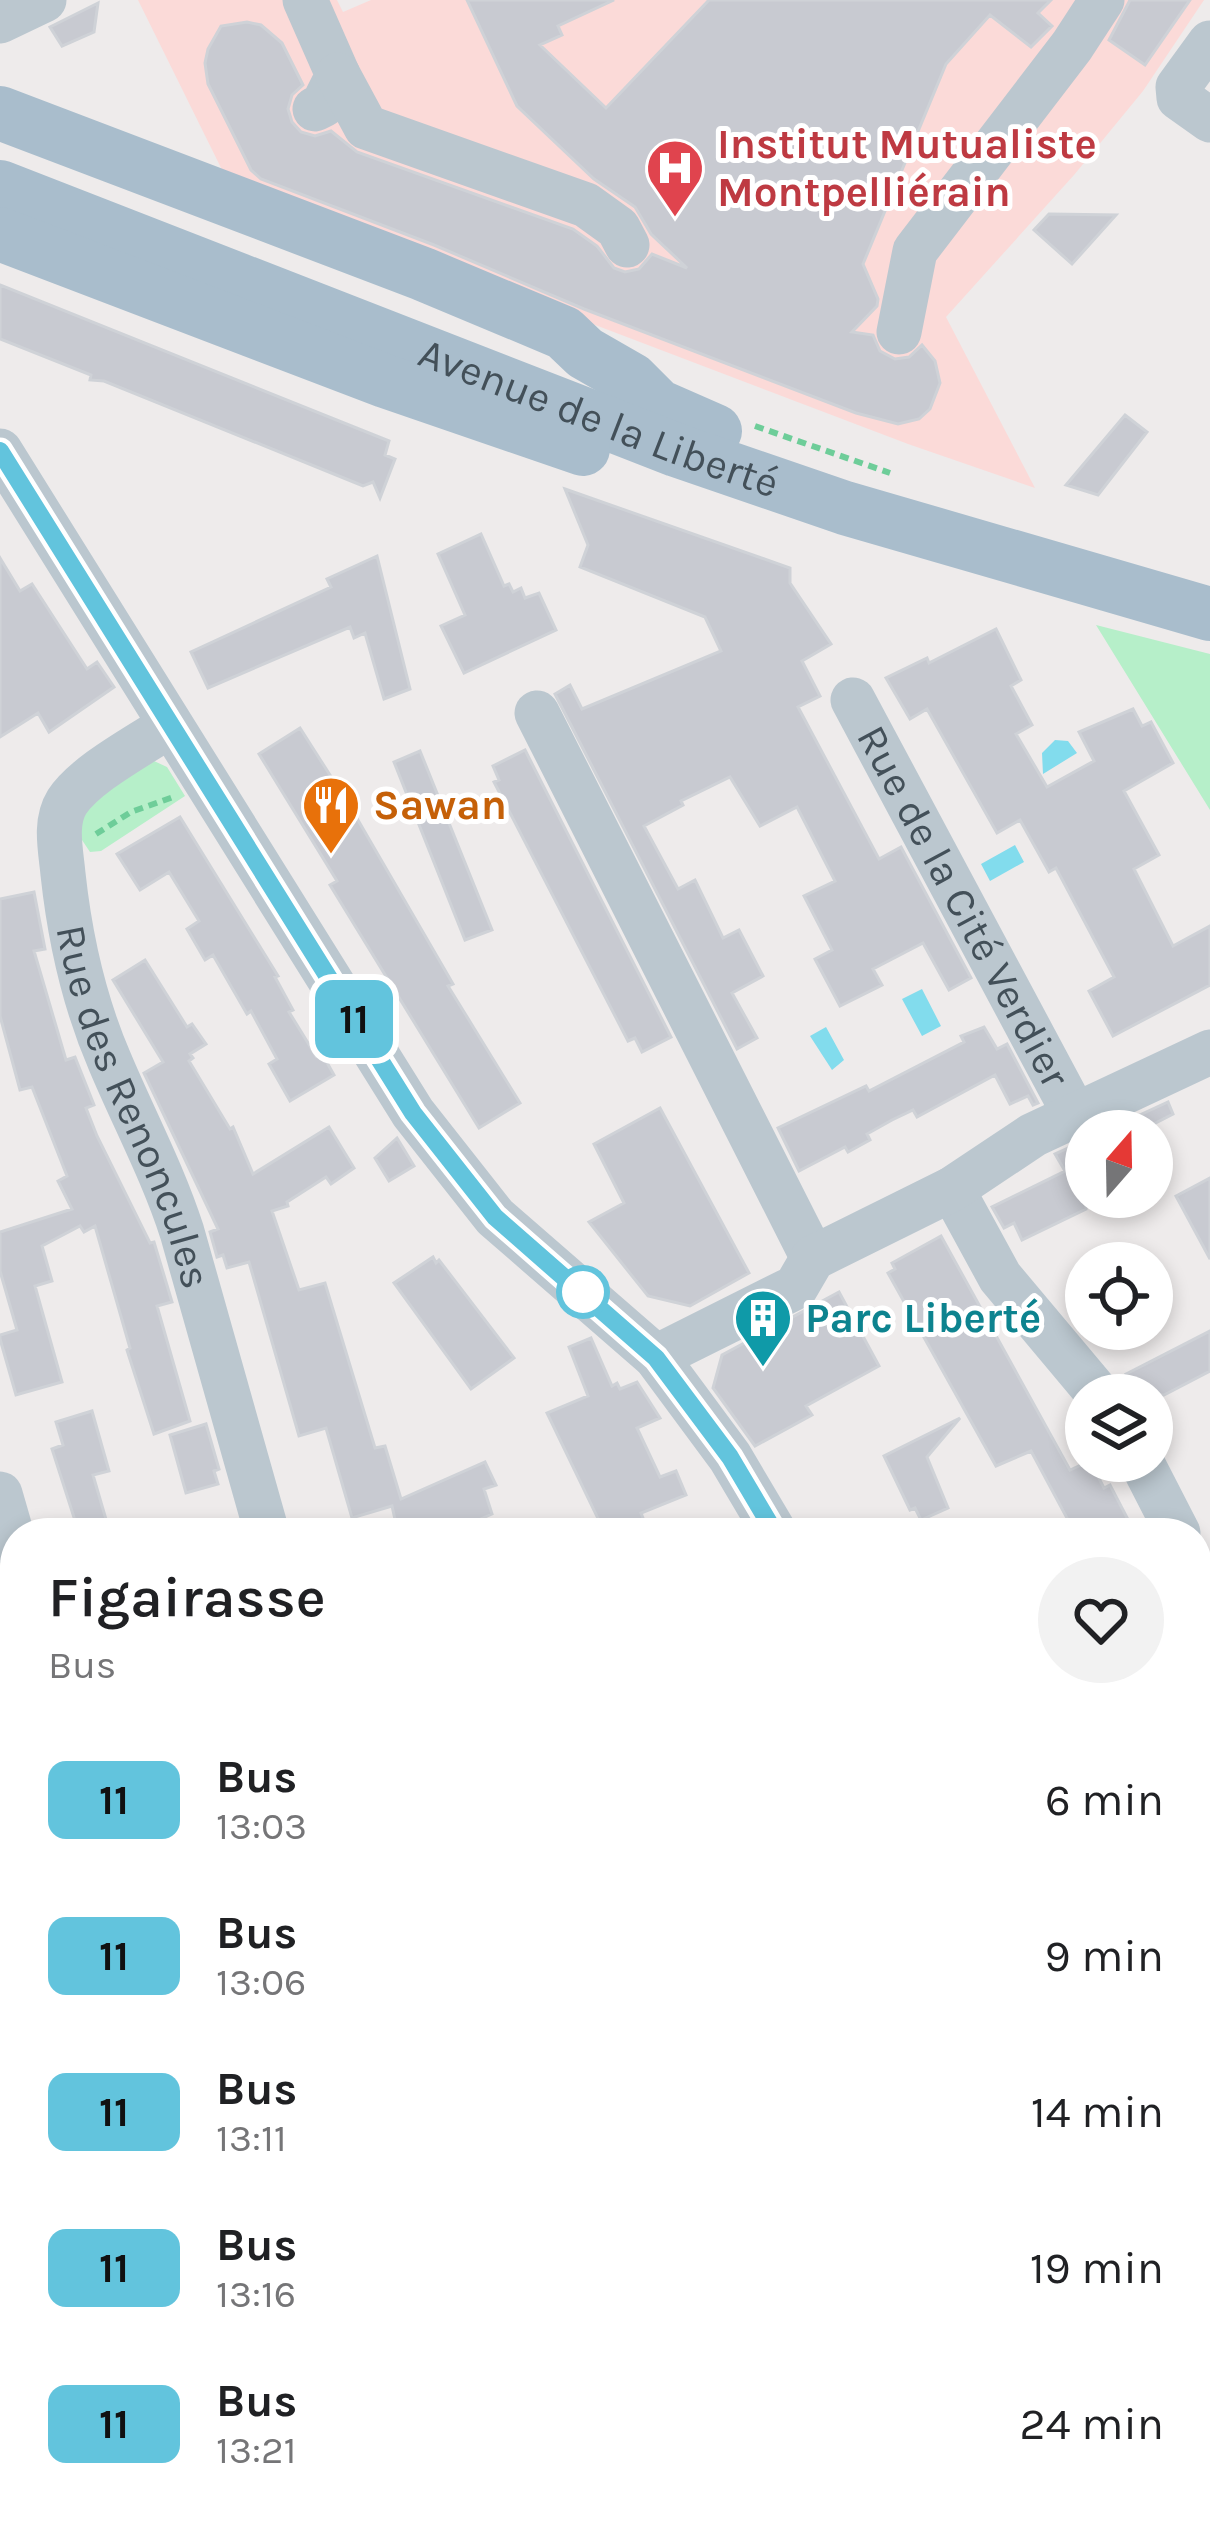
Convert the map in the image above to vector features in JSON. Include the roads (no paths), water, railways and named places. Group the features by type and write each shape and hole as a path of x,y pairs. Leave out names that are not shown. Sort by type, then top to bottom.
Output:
{"main road":[{"path":"0,113 423,274 564,334 585,353 632,380 673,415 789,460 863,513"},
{"name":"Avenue de la Liberté","path":"0,187 676,450 863,513 1210,614"},
{"path":"0,234 556,441 628,459 676,450"}],"street":[{"path":"0,21 44,0"},
{"path":"305,0 326,92 366,127 586,205 617,228 627,245"},
{"path":"898,332 915,251 1102,0"},
{"path":"1210,43 1178,87 1179,98 1210,120"},
{"path":"0,451 413,1113 495,1217 656,1358 730,1457 766,1518"},
{"name":"Rue de la Cité Verdier","path":"854,700 1072,1110"},
{"path":"537,713 813,1258"},
{"name":"Rue des Renoncules","path":"170,725 77,789 64,807 59,837 78,968 108,1058 167,1186 263,1518"},
{"path":"1086,1110 1210,1052"},
{"path":"656,1358 796,1287 813,1258 952,1189 1033,1135 1065,1120"},
{"path":"952,1189 1000,1277 1081,1374"},
{"path":"1152,1482 1170,1518"}],"water":[{"path":"1055,740 1068,741 1077,753 1043,774 1042,753"},
{"path":"1015,845 1024,862 990,881 981,864"},
{"path":"922,989 941,1026 922,1036 902,999"},
{"path":"826,1027 844,1060 832,1070 810,1036"}],"place":[{"name":"Institut Mutualiste Montpelliérain","path":"675,219"},
{"name":"Sawan","path":"331,856"},
{"name":"Parc Liberté","path":"763,1369"}]}
